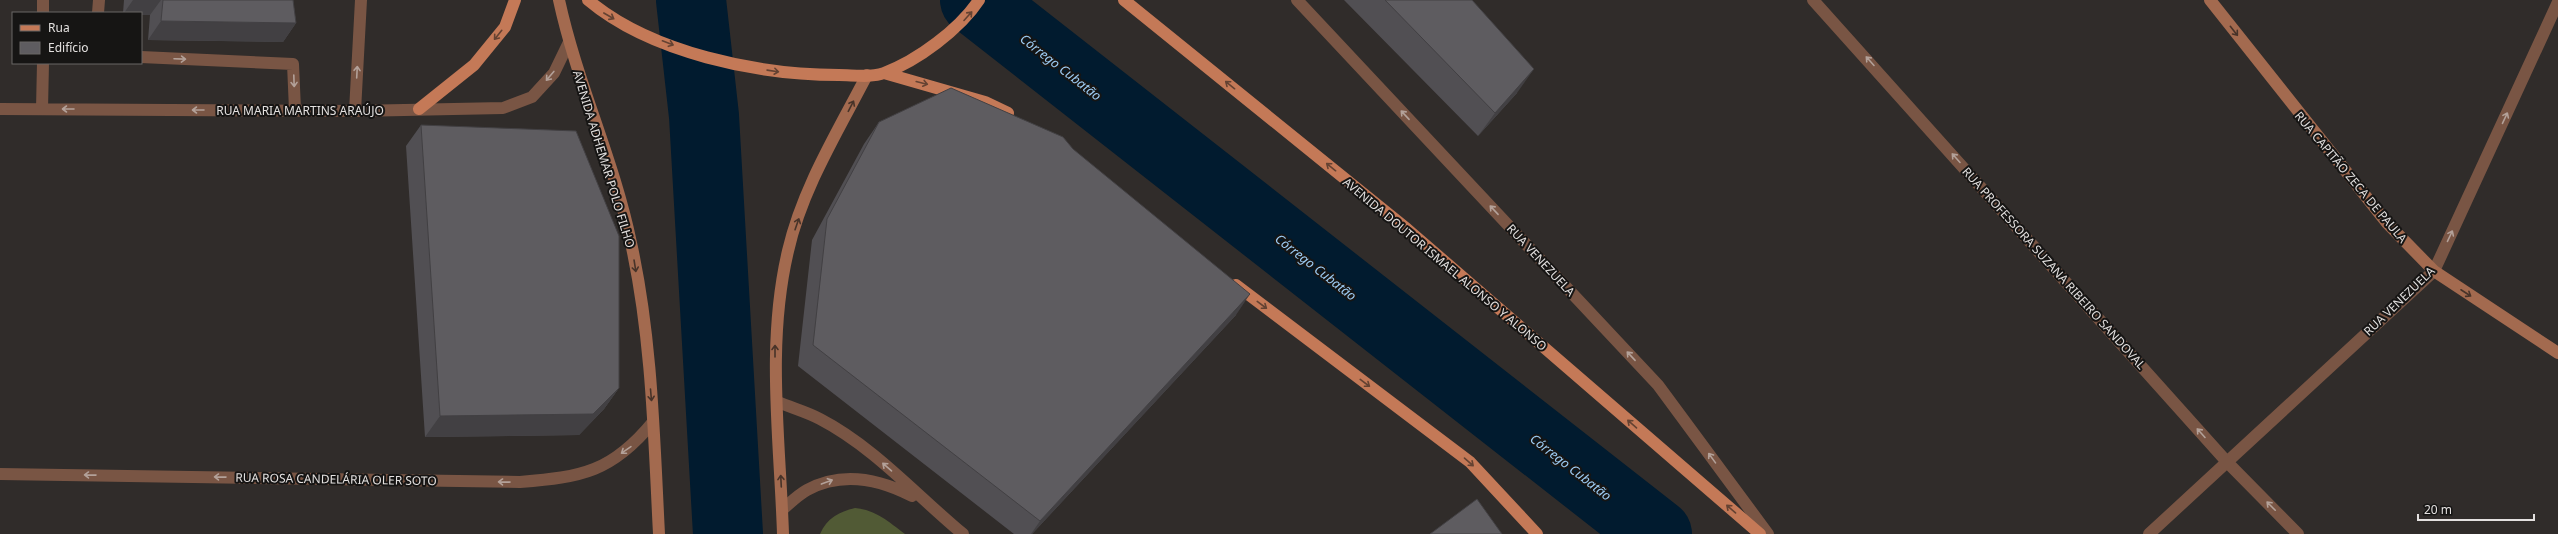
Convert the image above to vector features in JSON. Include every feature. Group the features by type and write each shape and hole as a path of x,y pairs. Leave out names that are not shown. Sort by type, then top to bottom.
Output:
{"main road":[{"path":"419,109 474,65 505,27 515,0"},
{"path":"588,0 601,11 632,29 735,65 808,75 867,75 884,73 924,52 954,30 971,12 979,0"},
{"name":"AVENIDA DOUTOR ISMAEL ALONSO Y ALONSO","path":"1124,0 1407,229 1760,534"},
{"path":"884,73 985,102 1017,118"},
{"path":"1225,277 1470,462 1537,534"}],"street":[{"path":"42,0 42,12"},
{"path":"98,0 98,12"},
{"path":"355,111 361,0"},
{"name":"AVENIDA ADHEMAR POLO FILHO","path":"559,0 569,42 631,242 644,319 653,422 659,534"},
{"name":"RUA VENEZUELA","path":"1297,0 1658,385 1768,534"},
{"name":"RUA PROFESSORA SUZANA RIBEIRO SANDOVAL","path":"1813,0 2227,462 2298,534"},
{"name":"RUA CAPITÃO ZECA DE PAULA","path":"2210,0 2387,223 2434,271 2558,353"},
{"name":"RUA VENEZUELA","path":"2149,534 2434,271 2558,2"},
{"name":"RUA MARIA MARTINS ARAÚJO","path":"0,109 355,111 503,108 532,97 554,73 569,42"},
{"path":"142,57 293,64 295,110"},
{"path":"42,64 42,109"},
{"path":"783,534 775,351 779,301 788,250 810,188 867,75"},
{"path":"778,402 820,419 849,437 886,465 926,503 964,534"},
{"name":"RUA ROSA CANDELÁRIA OLER SOTO","path":"0,474 520,482 559,479 601,468 634,445 653,422"},
{"path":"782,509 806,490 836,480 866,479 895,487 926,503"}],"green space":[{"path":"855,508 863,509 876,514 905,534 820,534 826,524 834,516"}],"building":[{"path":"163,0 293,0 296,23 161,21"},
{"path":"1385,0 1472,0 1534,69 1495,113"},
{"path":"951,88 1063,137 1073,149 1250,294 1040,521 813,345 827,219 879,122"},
{"path":"421,125 576,131 619,236 619,388 593,414 440,416"},
{"path":"1477,499 1502,534 1430,534"}],"waterway":[{"path":"691,0 704,116 728,534"},
{"name":"Córrego Cubatão","path":"975,0 1657,534"}]}
